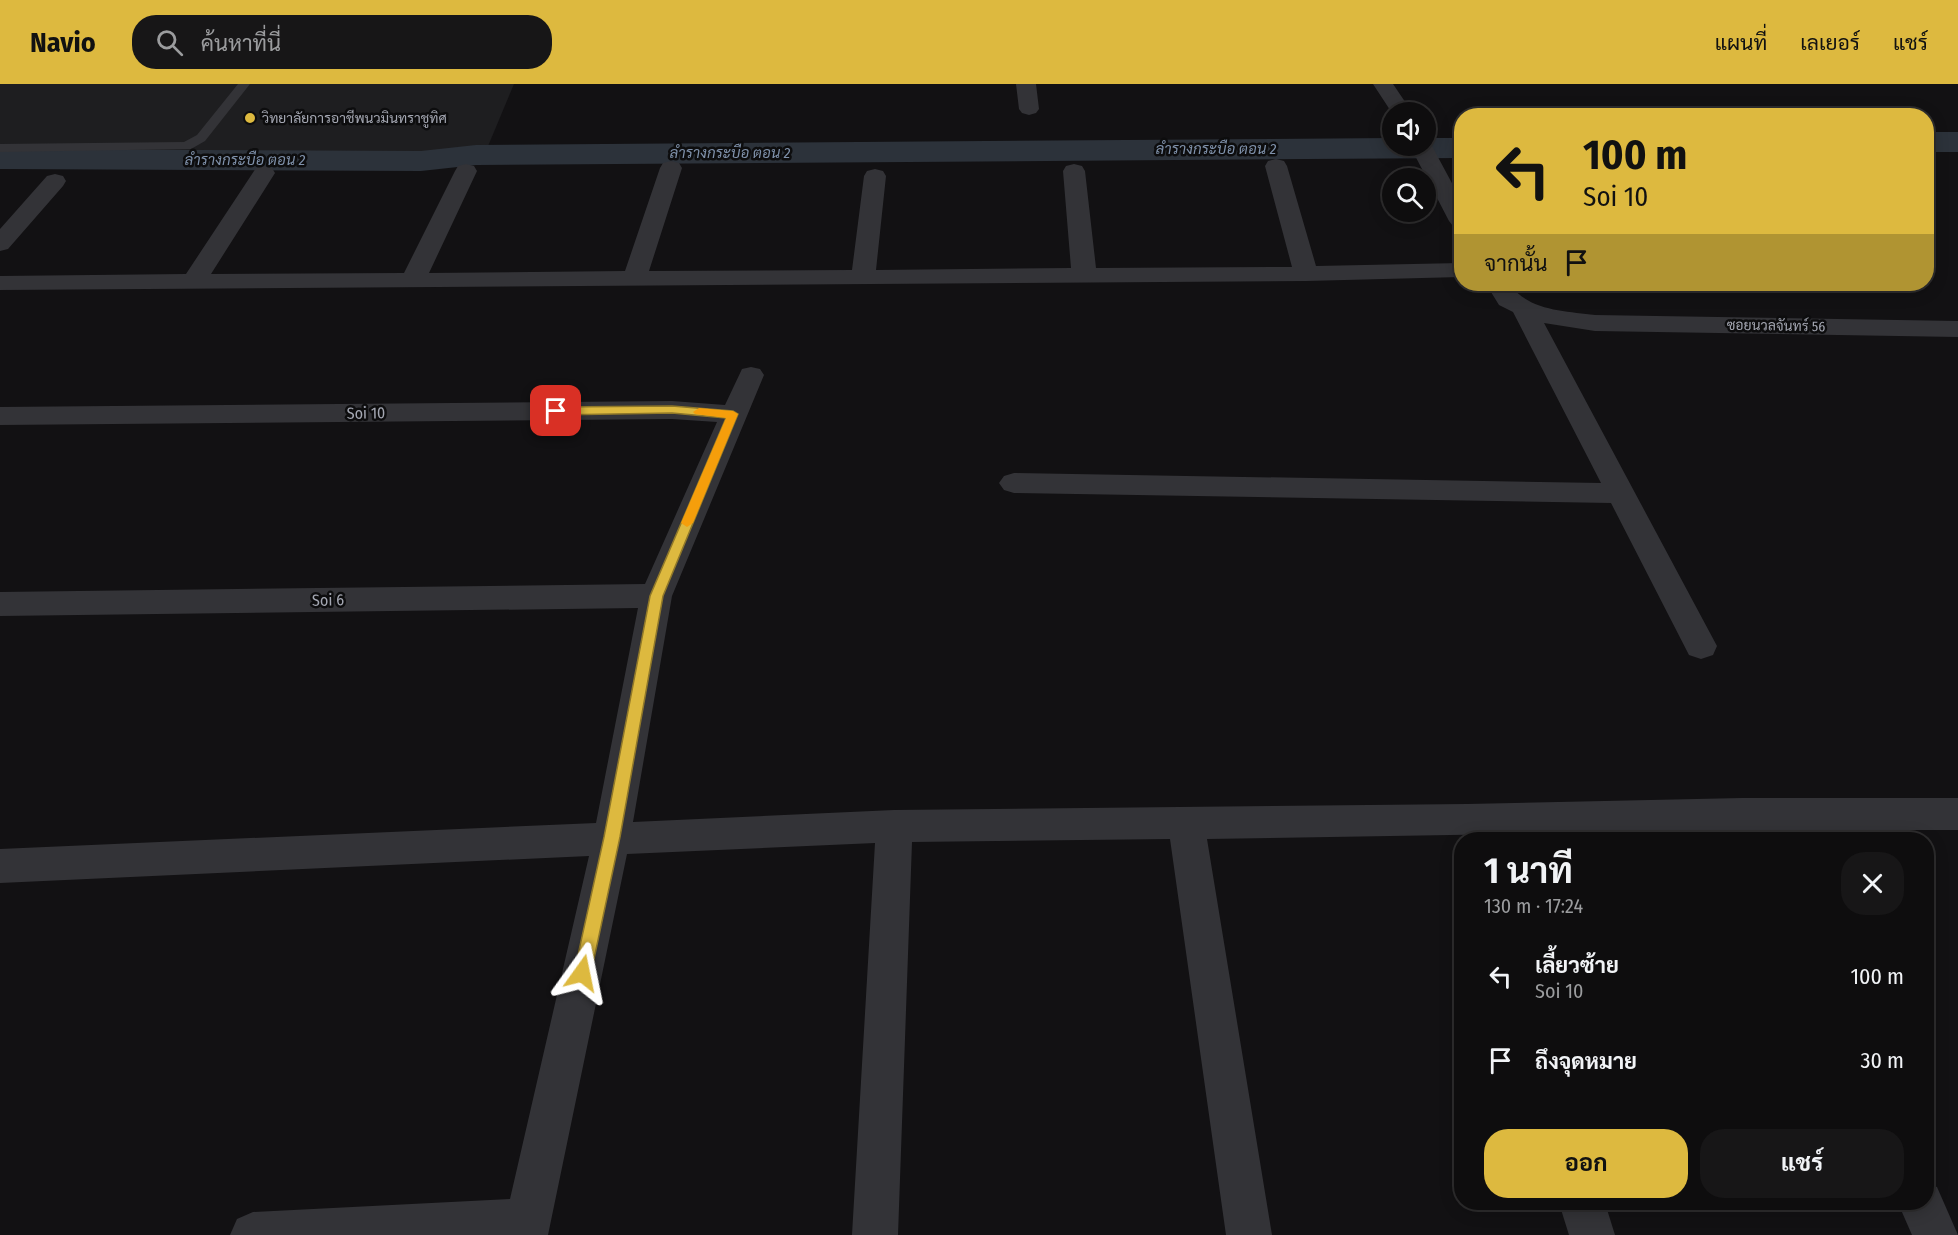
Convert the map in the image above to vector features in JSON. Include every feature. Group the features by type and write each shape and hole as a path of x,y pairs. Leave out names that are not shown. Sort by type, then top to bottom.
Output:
{"street":[{"path":"1026,84 1029,109"},
{"path":"1383,84 1395,102"},
{"path":"1427,156 1454,208"},
{"path":"1276,166 1306,274"},
{"path":"635,278 671,168"},
{"path":"413,280 466,171"},
{"path":"1074,171 1084,274"},
{"path":"194,281 264,173"},
{"path":"863,277 874,176"},
{"path":"0,244 55,181"},
{"path":"0,283 1306,274 1454,270"},
{"path":"1502,291 1508,300 1523,307 1701,646"},
{"name":"ซอยนวลจันทร์ 56","path":"1523,307 1540,315 1595,323 1958,329"},
{"path":"253,1235 527,1228 612,837 656,596 751,375"},
{"name":"Soi 10","path":"0,416 672,410 733,414"},
{"path":"1014,483 1621,493"},
{"name":"Soi 6","path":"0,604 656,596"},
{"path":"0,866 894,826 1186,823 1470,830 1748,827 1958,814"},
{"path":"1186,823 1249,1235"},
{"path":"875,1235 894,826"},
{"path":"1584,1210 1592,1235"},
{"path":"1924,1210 1935,1235"}],"lane":[{"path":"0,148 187,146 201,138 244,84"}],"shaded area":[{"name":"วิทยาลัยการอาชีพนวมินทราชูทิศ","path":"0,84 514,84 486,151 425,154 0,156"}],"waterway":[{"name":"ลำรางกระบือ ตอน 2","path":"1934,142 1958,142"},
{"name":"ลำรางกระบือ ตอน 2","path":"0,159 421,161 476,155 1454,148"}],"slow traffic":[{"path":"687,523 733,414 699,412"}],"place":[{"name":"วิทยาลัยการอาชีพนวมินทราชูทิศ","path":"250,118"}],"route":[{"path":"556,411 672,410 733,414 656,596 612,837 582,973"}]}
